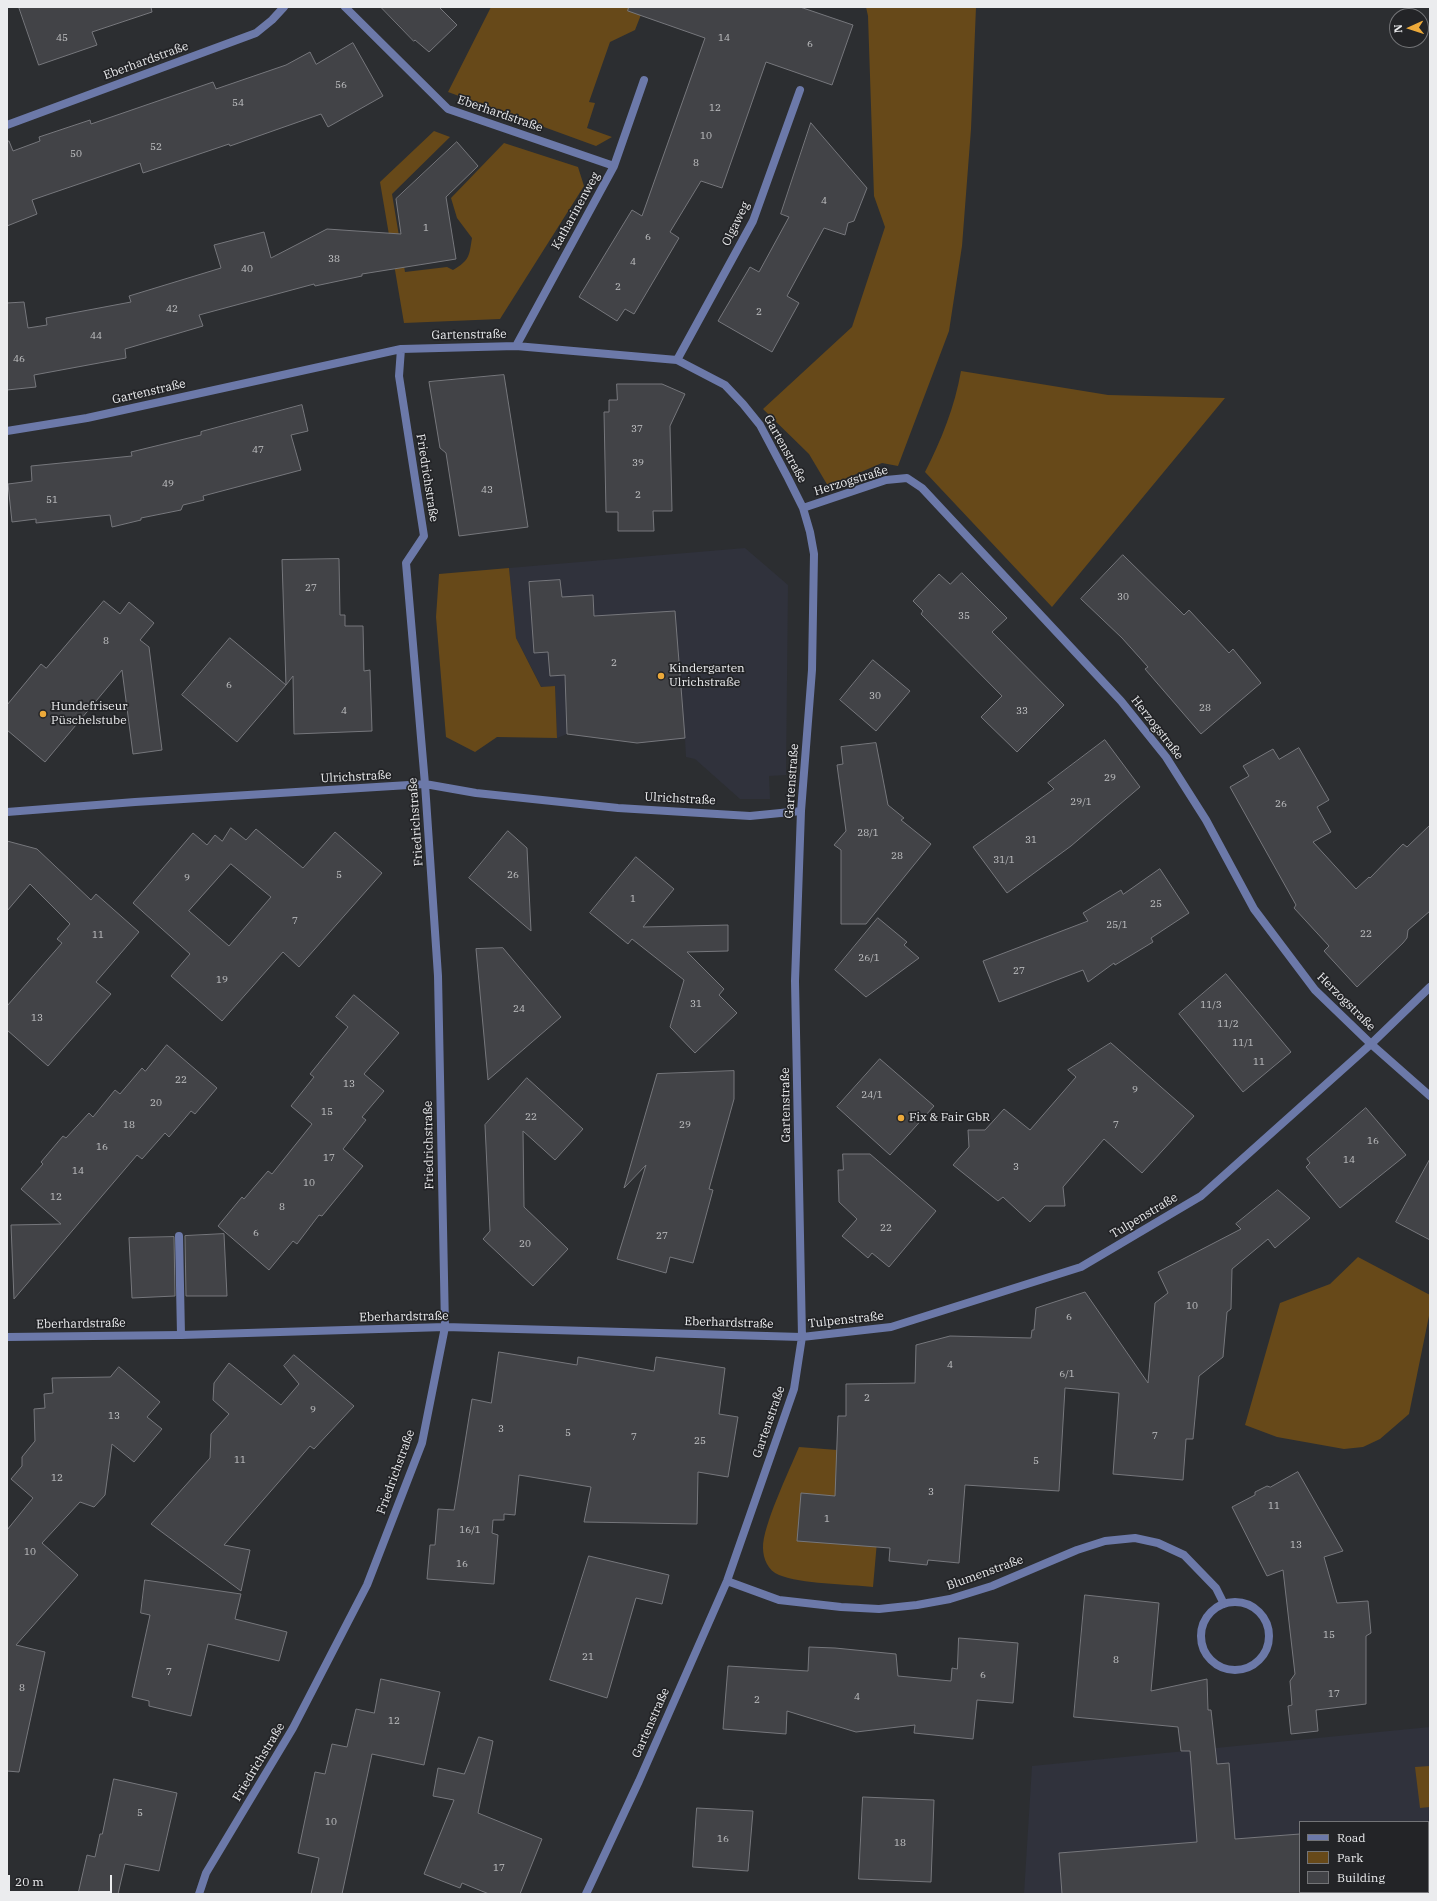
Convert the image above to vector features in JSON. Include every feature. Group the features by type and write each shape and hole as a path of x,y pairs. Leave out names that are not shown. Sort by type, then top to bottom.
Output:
{"street":[{"name":"Eberhardstraße","path":"7,125 256,33 272,20 284,7"},
{"name":"Eberhardstraße","path":"345,7 448,109 614,166"},
{"name":"Katharinenweg","path":"516,346 614,166 644,80"},
{"name":"Olgaweg","path":"677,360 753,221 800,90"},
{"name":"Gartenstraße","path":"7,431 87,418 401,349 516,346 677,360 725,385 744,404 760,425 803,508 810,532 814,554 812,670 801,811 795,981 802,1336 794,1389 727,1581 639,1781 586,1894"},
{"name":"Friedrichstraße","path":"199,1894 206,1873 293,1728 366,1584 422,1443 445,1327 438,976 426,784 406,563 424,536 400,376 401,349"},
{"name":"Herzogstraße","path":"803,508 886,480 907,478 922,488 1121,701 1166,757 1206,820 1254,909 1315,990 1371,1044 1430,1096"},
{"name":"Ulrichstraße","path":"7,812 135,802 426,784 476,793 618,808 750,816 801,811"},
{"name":"Tulpenstraße","path":"802,1336 891,1327 1081,1267 1201,1196 1371,1044 1430,987"},
{"path":"179,1236 181,1335"},
{"name":"Eberhardstraße","path":"7,1337 181,1335 445,1327 802,1336"},
{"name":"Blumenstraße","path":"727,1581 779,1600 841,1607 879,1608 917,1605 950,1599 992,1586 1077,1550 1098,1543 1135,1538 1158,1543 1184,1555 1216,1588 1224,1604"},
{"path":"1236,1602 1248,1604 1258,1611 1265,1620 1269,1631 1269,1643 1265,1654 1256,1663 1246,1669 1234,1671 1223,1668 1213,1662 1203,1649 1201,1634 1206,1618 1210,1612 1224,1604 1236,1602"}],"shaded area":[{"name":"Kindergarten Ulrichstraße","path":"745,548 788,585 786,775 769,776 770,799 740,799 695,759 686,757 685,739 637,743 567,734 557,738 555,686 542,688 516,638 509,568"},
{"path":"1430,1727 1430,1894 1024,1894 1032,1766"}],"green space":[{"path":"491,7 644,7 635,30 610,42 589,102 595,103 587,128 612,137 596,146 448,92"},
{"path":"866,7 976,7 971,129 962,246 949,331 898,466 882,463 828,486 809,454 763,409 852,327 885,227 874,196 868,16"},
{"path":"434,131 450,137 392,194 405,272 447,267 453,270 466,260 472,238 457,218 451,198 504,143 578,167 584,186 500,319 404,323 380,182"},
{"path":"961,371 1108,395 1225,398 1052,607 925,472 947,423"},
{"path":"509,568 516,638 541,687 555,686 557,738 497,737 475,752 446,737 436,617 439,574"},
{"path":"1358,1257 1430,1295 1430,1311 1409,1414 1380,1439 1363,1447 1344,1449 1277,1437 1245,1425 1280,1303 1330,1284"},
{"path":"799,1447 837,1450 884,1462 873,1587 812,1582 788,1578 775,1573 767,1564 763,1548 767,1526 777,1498"},
{"path":"1430,1766 1430,1807 1420,1808 1415,1767"}],"building":[{"path":"19,7 151,7 152,12 92,32 97,45 39,65"},
{"path":"381,7 439,7 457,25 429,52 415,40 414,41"},
{"path":"629,7 800,7 853,25 832,85 766,62 722,188 701,181 670,232 679,238 634,314 625,309 617,321 579,297 632,210 642,216 705,38 628,11"},
{"path":"353,43 383,96 328,127 321,114 230,146 229,144 143,173 140,163 32,200 37,214 7,226 7,141 9,141 13,151 40,141 39,137 90,120 91,124 213,82 216,89 286,65 310,52 316,64"},
{"path":"811,123 867,188 854,221 848,223 845,235 824,228 787,296 799,303 772,352 718,321 750,267 759,272 789,217 781,214"},
{"path":"457,142 478,166 446,197 456,259 362,274 362,276 315,286 314,284 199,315 203,326 125,349 126,358 34,375 36,387 7,390 7,303 24,302 28,328 47,325 46,318 131,302 129,296 221,268 214,245 264,232 271,258 327,229 401,234 396,199"},
{"path":"504,375 528,527 459,536 446,453 440,448 429,382"},
{"path":"617,384 662,384 685,394 670,426 672,511 653,511 654,531 618,531 618,512 606,512 604,412 609,412 609,400 617,400"},
{"path":"302,405 308,431 291,435 301,470 203,496 204,500 183,505 181,510 141,518 141,520 112,527 110,515 36,523 36,519 12,522 8,484 32,481 31,466 132,456 131,452 201,435 201,432"},
{"path":"1123,555 1184,615 1189,610 1229,653 1233,649 1261,683 1201,734 1145,669 1148,667 1122,638 1081,599"},
{"path":"339,559 340,615 345,615 345,626 363,626 364,671 370,670 372,731 294,734 293,676 286,685 282,560"},
{"path":"962,573 1007,618 992,632 1064,705 1017,752 981,717 1002,696 921,614 923,611 913,601 939,574 950,584"},
{"path":"560,580 562,597 593,595 594,616 675,611 685,738 637,743 567,734 565,675 550,676 548,652 534,653 529,582"},
{"path":"104,601 120,614 129,602 154,623 140,640 149,647 162,750 133,754 122,670 45,762 7,730 7,705 41,664 46,668"},
{"path":"230,638 286,685 237,742 182,695"},
{"path":"873,660 910,691 876,731 840,700"},
{"path":"1105,740 1140,787 1071,846 1007,893 973,847 1054,789 1048,783"},
{"path":"876,743 888,805 904,818 901,820 931,844 866,924 841,924 841,850 834,845 846,831 837,765 843,764 841,747"},
{"path":"1299,748 1329,800 1317,807 1331,832 1313,842 1356,889 1369,877 1370,878 1403,844 1407,847 1430,825 1430,911 1408,930 1407,938 1403,943 1357,987 1324,951 1329,946 1294,908 1296,905 1230,787 1249,776 1243,766 1273,749 1279,759"},
{"path":"231,828 246,840 256,829 303,868 335,832 382,873 299,967 283,952 222,1021 171,976 190,954 133,903 193,833 207,845 215,835 222,841","holes":["231,864 271,897 229,946 189,911"]},
{"path":"508,831 527,848 531,931 469,878"},
{"path":"7,841 37,849 91,900 96,894 139,932 96,982 111,994 48,1066 7,1030 7,1006 62,943 57,939 70,924 30,884 7,911"},
{"path":"636,857 674,889 643,927 728,925 728,951 687,952 724,989 719,995 737,1013 695,1053 670,1027 684,980 632,939 628,944 590,913"},
{"path":"1160,869 1189,913 1151,938 1153,942 1115,965 1114,963 1088,982 1083,970 999,1002 983,961 1088,921 1083,913 1121,890 1123,894"},
{"path":"878,918 907,942 904,945 919,958 866,997 835,970"},
{"path":"503,948 561,1017 488,1080 476,949"},
{"path":"1226,974 1291,1052 1243,1092 1179,1014"},
{"path":"354,995 399,1033 364,1074 384,1091 362,1117 366,1120 343,1149 363,1166 322,1216 319,1215 297,1244 293,1241 269,1270 218,1226 242,1197 244,1199 268,1171 272,1174 312,1124 291,1106 314,1077 310,1074 348,1027 336,1017"},
{"path":"1111,1043 1194,1116 1142,1173 1104,1139 1063,1187 1065,1206 1045,1206 1030,1222 1003,1197 998,1201 953,1165 969,1147 968,1130 985,1130 1004,1109 1030,1130 1076,1077 1068,1070"},
{"path":"167,1045 217,1088 195,1114 191,1111 169,1137 165,1133 142,1159 137,1155 14,1299 11,1225 61,1224 21,1189 43,1164 41,1162 63,1136 66,1138 89,1113 93,1117 115,1090 120,1094 142,1068 145,1071"},
{"path":"880,1059 934,1106 890,1155 837,1107"},
{"path":"734,1071 734,1099 709,1189 713,1190 693,1263 670,1257 666,1273 617,1259 646,1165 624,1188 657,1074"},
{"path":"527,1078 583,1129 555,1160 523,1131 524,1207 568,1249 533,1286 483,1239 490,1231 485,1125"},
{"path":"1366,1108 1406,1155 1340,1208 1306,1167 1310,1163 1307,1159"},
{"path":"843,1154 870,1154 936,1211 889,1267 872,1253 868,1258 842,1236 857,1219 839,1202 838,1170 843,1170"},
{"path":"1430,1159 1430,1240 1396,1222"},
{"path":"1278,1190 1310,1218 1275,1248 1268,1239 1232,1269 1231,1309 1227,1312 1223,1357 1199,1376 1193,1439 1186,1439 1183,1480 1113,1474 1119,1393 1065,1388 1059,1491 965,1485 959,1563 928,1560 927,1565 889,1561 890,1548 797,1541 801,1493 835,1496 838,1416 846,1416 846,1384 915,1383 916,1345 950,1336 1031,1338 1032,1330 1034,1330 1036,1308 1085,1292 1148,1383 1155,1303 1168,1293 1158,1272 1241,1229 1236,1224"},
{"path":"224,1234 227,1296 186,1296 185,1236"},
{"path":"174,1237 175,1296 132,1298 129,1238"},
{"path":"499,1352 577,1365 578,1357 654,1371 656,1357 725,1368 719,1414 738,1417 728,1477 698,1472 697,1524 584,1522 591,1487 519,1475 515,1515 504,1514 504,1520 493,1520 492,1533 498,1535 494,1584 427,1579 430,1545 435,1545 438,1509 454,1510 472,1399 491,1403"},
{"path":"294,1355 354,1406 314,1449 310,1446 224,1545 250,1550 241,1591 151,1524 210,1458 211,1434 229,1414 213,1400 214,1383 229,1363 281,1405 299,1384 284,1366"},
{"path":"119,1367 160,1402 147,1417 162,1429 134,1462 112,1444 105,1495 94,1507 80,1502 42,1543 78,1575 16,1645 45,1652 19,1772 7,1771 7,1530 33,1498 11,1479 22,1466 22,1457 35,1441 34,1409 45,1408 44,1394 53,1393 52,1378 110,1377"},
{"path":"1298,1472 1343,1551 1324,1557 1337,1603 1368,1601 1371,1633 1366,1636 1366,1704 1316,1710 1318,1731 1291,1734 1288,1706 1292,1705 1290,1681 1295,1674 1283,1570 1267,1576 1232,1507 1255,1495 1255,1492 1267,1486 1270,1487"},
{"path":"589,1556 669,1575 662,1604 636,1598 607,1698 550,1680"},
{"path":"145,1580 241,1594 235,1619 287,1632 279,1661 208,1644 191,1716 149,1706 149,1701 132,1697 150,1615 141,1613"},
{"path":"1085,1595 1159,1603 1151,1691 1207,1679 1208,1710 1211,1710 1217,1764 1229,1763 1235,1839 1299,1834 1300,1894 1062,1894 1059,1853 1197,1842 1190,1751 1181,1751 1178,1727 1074,1717"},
{"path":"959,1638 1018,1643 1013,1703 977,1700 973,1739 914,1733 915,1725 856,1732 787,1711 786,1734 723,1729 728,1666 808,1671 809,1647 835,1648 896,1654 898,1676 951,1681 952,1668 957,1669"},
{"path":"381,1679 440,1692 424,1765 372,1754 342,1894 311,1894 319,1858 298,1853 315,1772 325,1774 332,1744 347,1747 356,1709 374,1713"},
{"path":"479,1737 493,1741 478,1813 542,1839 520,1894 489,1894 462,1883 460,1888 424,1874 454,1800 433,1796 438,1768 464,1774"},
{"path":"114,1779 177,1793 159,1871 125,1864 118,1894 78,1894 87,1855 95,1857 100,1834 102,1834"},
{"path":"863,1797 934,1800 931,1882 859,1879"},
{"path":"697,1808 753,1811 748,1871 693,1867"}],"place":[{"name":"Kindergarten Ulrichstraße","path":"661,676"},
{"name":"Hundefriseur Püschelstube","path":"43,714"},
{"name":"Fix & Fair GbR","path":"901,1118"}]}
